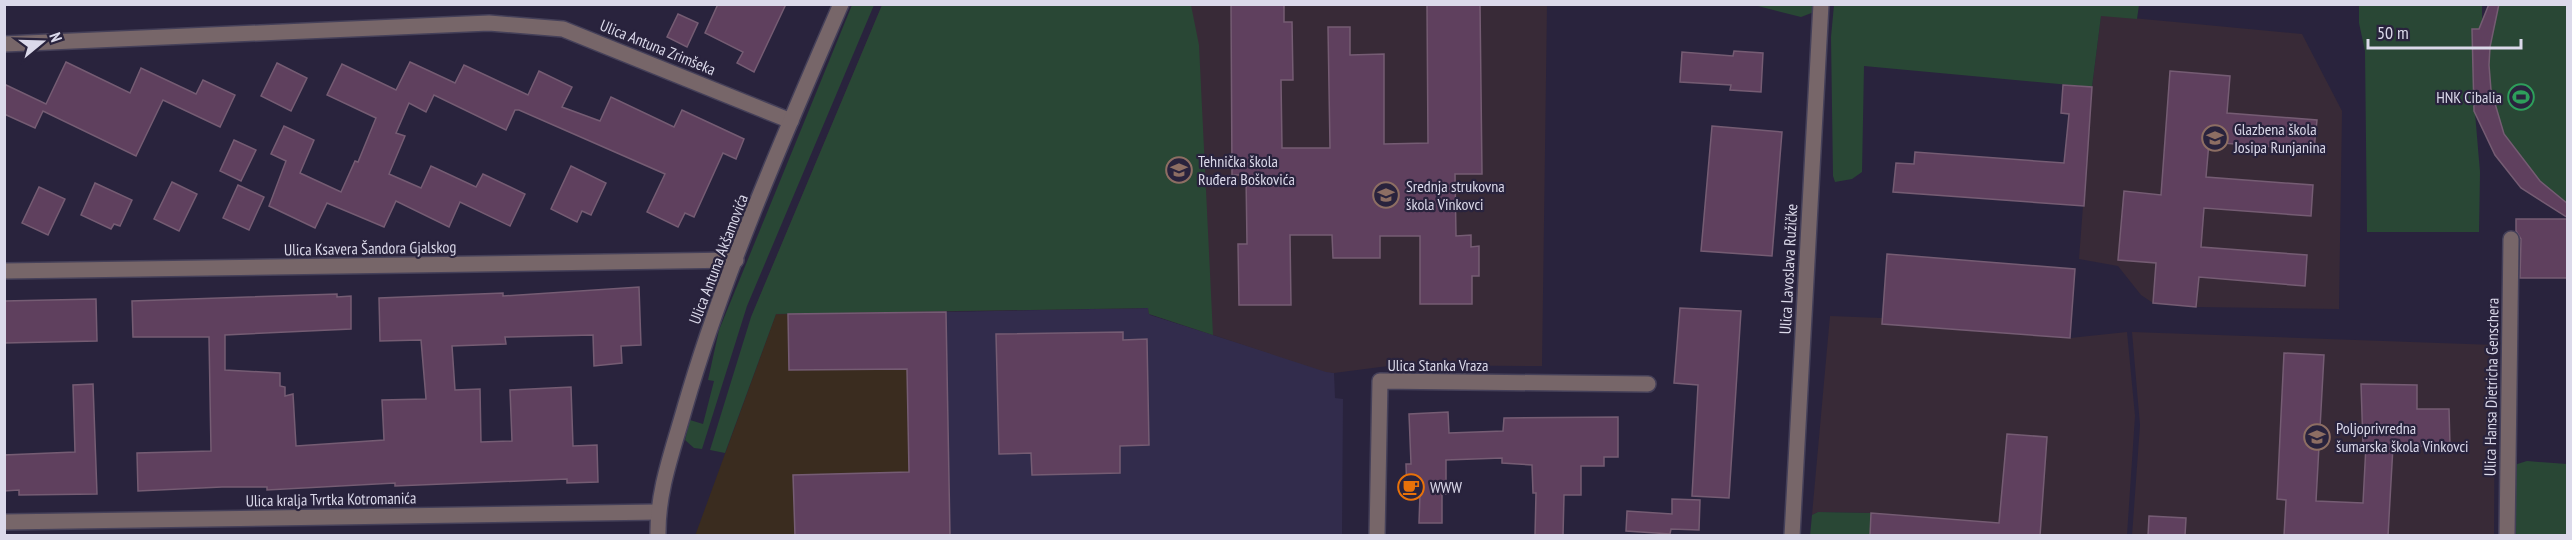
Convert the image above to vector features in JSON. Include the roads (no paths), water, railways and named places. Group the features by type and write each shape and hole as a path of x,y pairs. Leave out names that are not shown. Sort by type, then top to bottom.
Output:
{"street":[{"name":"Ulica Antuna Akšamovića","path":"658,536 657,512 663,482 702,349 791,121 841,4"},
{"name":"Ulica Lavoslava Ružičke","path":"1792,536 1821,4"},
{"name":"Ulica Antuna Zrimšeka","path":"4,44 489,23 563,29 791,121"},
{"name":"Ulica Hansa Dietricha Genschera","path":"2507,536 2511,239"},
{"name":"Ulica Ksavera Šandora Gjalskog","path":"4,271 736,260"},
{"name":"Ulica Stanka Vraza","path":"1377,536 1380,381 1648,384"},
{"name":"Ulica kralja Tvrtka Kotromanića","path":"4,522 657,512"}],"place":[{"name":"HNK Cibalia","path":"2521,97"},
{"name":"Glazbena škola Josipa Runjanina","path":"2215,138"},
{"name":"Tehnička škola Ruđera Boškovića","path":"1179,170"},
{"name":"Srednja strukovna škola Vinkovci","path":"1386,195"},
{"name":"Poljoprivredna šumarska škola Vinkovci","path":"2317,437"},
{"name":"WWW","path":"1411,487"}]}
